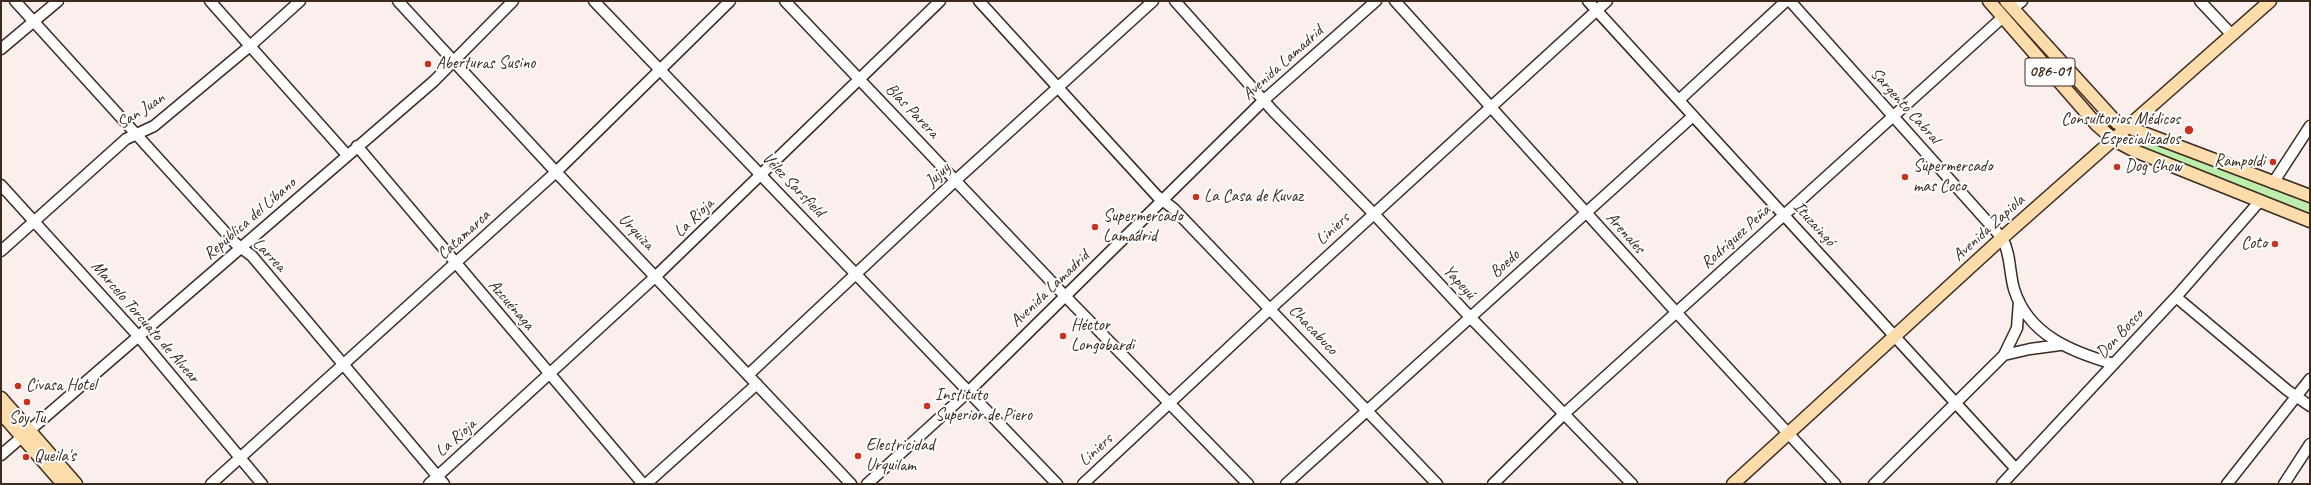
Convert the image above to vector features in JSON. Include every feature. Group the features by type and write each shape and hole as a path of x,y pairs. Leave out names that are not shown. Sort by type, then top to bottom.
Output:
{"main road":[{"name":"086-01","path":"1988,1 2097,125 2114,140 2135,151 2259,202 2310,221"},
{"name":"Avenida Zapiola","path":"1733,484 2002,238 2270,1"},
{"name":"086-01","path":"2014,3 2111,120 2127,128 2310,196"},
{"path":"1,398 63,484"},
{"path":"1,413 26,433 76,484"}],"street":[{"name":"Larrea","path":"15,1 242,248 252,256 441,480"},
{"path":"1,49 33,20 58,1"},
{"path":"210,1 347,155"},
{"name":"San Juan","path":"1,251 122,143 154,126 250,46 300,1"},
{"name":"Urquiza","path":"398,1 556,172 656,276 851,484"},
{"name":"República del Líbano","path":"1,455 434,81 452,61 513,1"},
{"name":"Vélez Sarsfield","path":"594,1 1057,484"},
{"name":"Catamarca","path":"211,484 456,265 556,172 730,1"},
{"name":"Blas Parera","path":"785,1 1065,296 1248,484"},
{"name":"La Rioja","path":"429,484 441,480 549,374 656,276 940,1"},
{"name":"Chacabuco","path":"979,1 1163,201 1174,209 1437,484"},
{"name":"Jujuy","path":"748,375 956,180 1153,1"},
{"name":"Yapeyú","path":"1175,1 1273,111 1374,214 1470,317 1632,484"},
{"name":"Avenida Lamadrid","path":"867,484 968,392 1264,100 1376,1"},
{"name":"Arenales","path":"1395,1 1676,312 1835,484"},
{"name":"Ituzaingó","path":"1588,1 2016,469"},
{"name":"Liniers","path":"1083,484 1171,404 1270,309 1492,108 1607,1"},
{"path":"1679,100 1786,1"},
{"name":"Sargento Cabral","path":"1790,1 2002,238 2007,247 2011,278 2019,301 2039,328 2060,345 2074,352 2114,364"},
{"path":"2200,1 2232,35"},
{"name":"Rodríguez Peña","path":"1493,484 1564,414 2003,17"},
{"name":"Boedo","path":"1286,484 1366,410 1693,116"},
{"path":"2273,182 2310,126"},
{"name":"Azcuénaga","path":"357,146 456,265 643,484"},
{"name":"Marcelo Torcuato de Alvear","path":"1,185 139,337 262,484"},
{"name":"Don Bosco","path":"2002,484 2176,297 2259,202"},
{"path":"2176,297 2296,397 2310,406"},
{"path":"1874,484 2004,355 2017,328 2019,301"},
{"path":"2004,355 2030,349 2060,345"},
{"path":"2227,484 2310,380"},
{"path":"646,484 757,384"},
{"path":"2284,484 2310,444"}],"green space":[{"path":"2141,139 2310,201 2310,213 2137,146 2135,143"}],"place":[{"name":"Aberturas Susino","path":"428,64"},
{"name":"Consultorios Médicos Especializados","path":"2189,130"},
{"name":"Rampoldi","path":"2273,162"},
{"name":"Dog Chow","path":"2117,167"},
{"name":"Supermercado mas Coco","path":"1905,177"},
{"name":"La Casa de Kuvaz","path":"1196,197"},
{"name":"Supermercado Lamadrid","path":"1095,227"},
{"name":"Coto","path":"2275,244"},
{"name":"Héctor Longobardi","path":"1063,336"},
{"name":"Civasa Hotel","path":"18,386"},
{"name":"Soy Tu","path":"27,402"},
{"name":"Instituto Superior de Piero","path":"927,406"},
{"name":"Electricidad Urquilam","path":"858,456"},
{"name":"Queila's","path":"26,457"}]}
